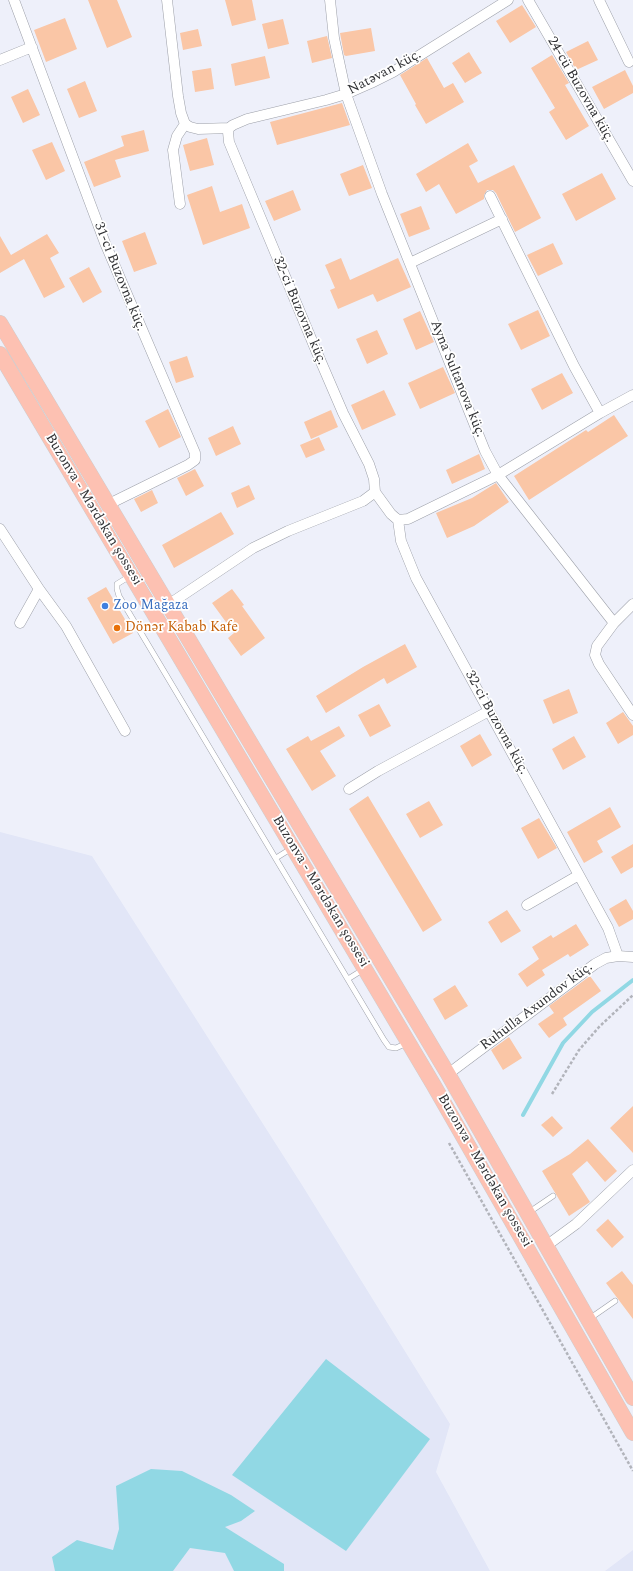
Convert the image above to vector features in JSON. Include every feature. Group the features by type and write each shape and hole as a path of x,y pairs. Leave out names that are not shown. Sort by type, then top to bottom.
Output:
{"main road":[{"path":"0,322 448,1074 633,1398"},
{"name":"Buzonva - Mərdəkan şossesi","path":"0,354 409,1043 633,1433"}],"street":[{"name":"31-ci Buzovna küç.","path":"14,0 104,243 195,453 194,460 188,465 109,504"},
{"path":"167,0 178,96 181,113 185,124 190,128 198,129 229,128"},
{"name":"Ayna Sultanova küç.","path":"330,0 334,38 346,94 382,194 485,451 498,475 614,623"},
{"name":"Natəvan küç.","path":"229,128 233,124 247,119 326,100 371,84 393,72 508,0"},
{"name":"24-cü Buzovna küç.","path":"528,0 633,181"},
{"path":"599,0 629,62"},
{"path":"0,60 32,47"},
{"path":"180,204 173,150 177,136 185,124"},
{"name":"32-ci Buzovna küç.","path":"229,128 229,142 343,413 369,464 374,479 375,492 391,514 398,520 401,541 416,578 608,928 618,956"},
{"path":"490,196 574,366 600,413"},
{"path":"410,263 502,219"},
{"path":"398,520 408,519 498,475 600,413 633,395"},
{"path":"168,605 254,548 288,530 363,501 375,492"},
{"path":"0,529 39,589 66,626 125,731"},
{"path":"20,623 39,589"},
{"path":"633,604 614,623 597,646 595,655 599,664 633,715"},
{"path":"349,789 378,771 489,711"},
{"path":"527,905 579,875"},
{"name":"Ruhulla Axundov küç.","path":"448,1074 595,964 606,958 618,956 633,957"},
{"path":"546,1246 576,1224 633,1170"}],"lane":[{"path":"131,575 117,584 119,596 348,980 389,1046 397,1048 409,1043"},
{"path":"276,858 293,848"},
{"path":"348,980 365,969"},
{"path":"528,1214 553,1196"},
{"path":"588,1320 615,1301"}],"path":[{"path":"552,1094 579,1050 599,1026 633,995"}],"shaded area":[{"path":"0,832 92,856 302,1185 450,1424 436,1472 490,1571 0,1571"},
{"path":"633,1550 633,1571 605,1571"}],"water":[{"path":"326,1359 430,1439 346,1551 232,1475"},
{"path":"151,1469 182,1471 231,1495 255,1511 241,1521 225,1527 284,1564 284,1571 234,1571 225,1553 190,1548 173,1571 55,1571 52,1557 77,1540 113,1550 119,1529 116,1486"}],"building":[{"path":"88,0 117,0 132,37 107,48"},
{"path":"225,0 252,0 256,20 232,26"},
{"path":"522,5 536,27 510,43 496,21"},
{"path":"65,18 77,49 46,62 34,30"},
{"path":"283,19 289,44 268,49 262,24"},
{"path":"371,28 375,51 346,56 344,55 340,33"},
{"path":"198,29 202,46 183,50 180,33"},
{"path":"327,36 332,58 312,63 307,41"},
{"path":"588,41 598,60 576,70 566,52"},
{"path":"469,52 482,73 465,83 452,63"},
{"path":"552,55 569,83 565,85 589,126 566,140 549,112 555,108 531,68"},
{"path":"265,56 270,78 235,86 231,64"},
{"path":"427,58 444,88 453,83 464,102 426,124 400,75"},
{"path":"211,68 214,89 195,92 192,71"},
{"path":"625,70 633,86 633,93 604,109 592,87"},
{"path":"85,81 97,111 79,118 67,89"},
{"path":"28,89 40,115 23,123 11,97"},
{"path":"342,103 350,125 277,145 270,122"},
{"path":"144,130 149,151 115,160 121,177 94,187 84,162 124,146 121,136"},
{"path":"207,138 214,165 190,171 183,145"},
{"path":"52,142 65,171 46,180 32,150"},
{"path":"468,143 478,161 469,166 478,183 514,165 541,218 515,232 496,193 493,190 487,190 484,195 484,199 456,214 439,184 426,192 416,174"},
{"path":"363,165 372,188 349,196 340,174"},
{"path":"602,173 616,199 576,221 562,194"},
{"path":"212,186 220,212 242,204 250,228 203,245 187,195"},
{"path":"293,190 301,210 274,221 265,201"},
{"path":"421,206 430,229 409,237 400,214"},
{"path":"145,232 157,264 134,272 122,241"},
{"path":"47,234 59,253 50,258 65,287 44,298 24,259 0,273 0,236 11,255"},
{"path":"553,243 563,264 538,276 527,255"},
{"path":"341,258 350,280 398,258 411,287 377,302 373,294 338,309 330,290 335,288 325,265"},
{"path":"89,267 102,292 83,303 69,278"},
{"path":"538,310 550,336 521,350 508,324"},
{"path":"420,311 434,342 416,350 403,319"},
{"path":"377,330 388,354 367,364 356,339"},
{"path":"187,356 194,377 176,383 169,362"},
{"path":"443,367 455,393 420,409 408,383"},
{"path":"562,373 573,393 542,410 531,389"},
{"path":"384,390 396,415 362,430 351,405"},
{"path":"168,409 181,437 159,448 145,421"},
{"path":"331,410 338,427 311,439 304,422"},
{"path":"614,415 628,436 529,500 514,476 586,430 588,432"},
{"path":"233,426 241,444 216,456 208,438"},
{"path":"319,437 325,450 306,458 300,445"},
{"path":"479,454 485,469 452,484 446,470"},
{"path":"195,469 204,486 186,496 177,478"},
{"path":"496,483 509,502 474,526 447,538 436,513 472,498"},
{"path":"249,485 255,499 237,508 231,493"},
{"path":"152,490 158,503 141,512 134,499"},
{"path":"221,512 234,534 174,568 162,545"},
{"path":"106,587 133,633 113,644 87,598"},
{"path":"232,589 244,605 242,606 265,638 241,656 228,638 234,633 212,603"},
{"path":"405,644 417,667 387,684 384,678 326,713 316,696 363,667"},
{"path":"569,689 578,713 553,724 543,700"},
{"path":"379,704 391,726 370,737 358,715"},
{"path":"623,712 633,726 633,735 618,744 606,723"},
{"path":"339,726 345,736 320,751 336,776 312,791 286,749 308,736 311,741"},
{"path":"480,734 492,755 472,767 460,746"},
{"path":"574,736 586,757 563,770 552,749"},
{"path":"368,796 442,920 423,932 349,809"},
{"path":"429,801 443,825 420,838 406,814"},
{"path":"610,807 621,827 597,841 603,852 584,863 567,832"},
{"path":"539,818 557,848 538,859 521,828"},
{"path":"633,844 633,867 621,874 611,857"},
{"path":"626,899 633,911 633,919 619,927 609,909"},
{"path":"507,910 521,931 501,943 488,922"},
{"path":"576,924 589,945 570,957 568,954 542,970 545,975 527,987 518,974 539,959 532,947 551,935 553,938"},
{"path":"590,976 601,991 563,1018 567,1025 549,1038 538,1024 554,1013 549,1006"},
{"path":"455,985 468,1006 445,1020 433,999"},
{"path":"509,1037 522,1058 503,1070 491,1050"},
{"path":"633,1106 633,1153 610,1128"},
{"path":"552,1116 563,1128 553,1137 541,1125"},
{"path":"588,1139 617,1171 605,1182 587,1161 572,1174 590,1202 569,1216 542,1171 570,1154"},
{"path":"608,1219 624,1237 612,1248 596,1230"},
{"path":"622,1271 633,1285 633,1319 606,1283"}],"waterway":[{"path":"523,1115 563,1043 592,1012 633,980"}],"place":[{"name":"Zoo Mağaza","path":"105,606"},
{"name":"Dönər Kabab Kafe","path":"117,628"}]}
